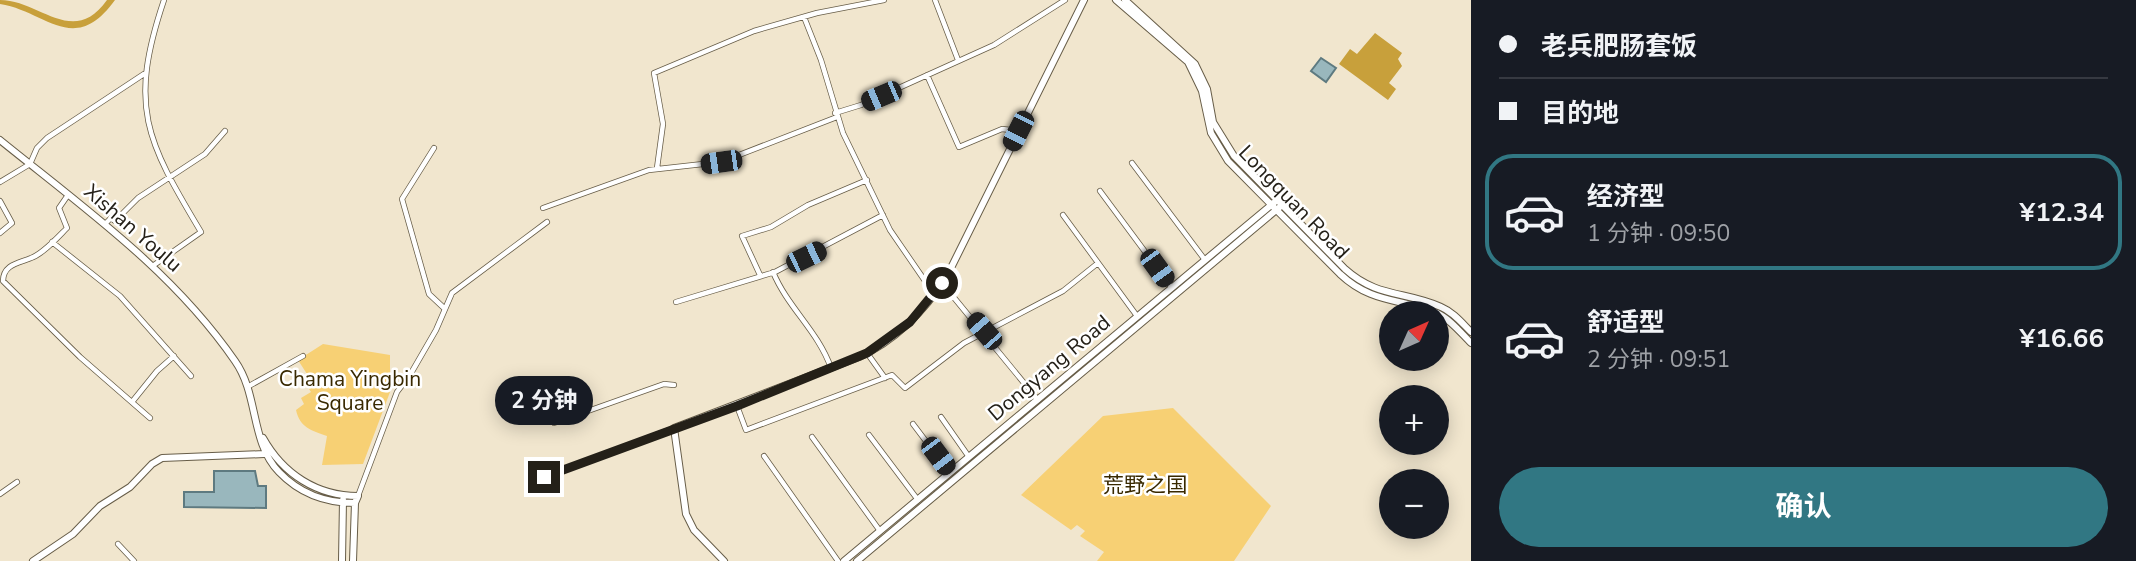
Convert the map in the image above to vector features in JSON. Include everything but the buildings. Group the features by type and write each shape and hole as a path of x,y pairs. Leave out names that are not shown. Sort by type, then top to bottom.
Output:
{"main road":[{"path":"724,561 694,530 686,514 674,428 737,406 867,353 902,329 942,283 1084,0"},
{"name":"Longquan Road","path":"1116,0 1188,62 1202,90 1205,115 1214,140 1237,172 1362,283 1378,291 1441,306 1471,332"},
{"name":"Longquan Road","path":"1125,0 1192,59 1207,89 1210,113 1219,135 1276,206 1357,289 1376,298 1438,313 1471,342"},
{"name":"Xishan Youlu","path":"0,140 154,265 218,337 249,386 264,454"},
{"name":"Dongyang Road","path":"844,561 1205,260 1276,206"},
{"name":"Dongyang Road","path":"858,561 1276,206"},
{"path":"260,433 280,461 300,480 343,500"},
{"path":"33,561 73,534 100,506 130,487 152,464 162,458 264,454 280,474 304,491 328,502 356,500 353,561"},
{"path":"342,561 343,500"}],"street":[{"path":"154,265 201,232 168,177 151,138 145,73 150,45 164,0"},
{"path":"657,168 663,124 653,72 754,31 884,0"},
{"path":"935,0 958,60"},
{"path":"543,208 657,168 666,170 721,162 836,115 994,45 1065,0"},
{"path":"804,17 821,60 836,115 883,215 934,294"},
{"path":"0,182 30,164 44,140 145,73"},
{"path":"927,75 959,147 1002,129 1018,131"},
{"path":"104,225 111,218 116,221 138,198 205,154 225,131"},
{"path":"434,148 402,199 429,294 445,309"},
{"path":"1132,163 1205,260"},
{"path":"760,275 742,236 771,227 807,205 867,180"},
{"path":"1100,191 1172,288"},
{"path":"68,195 60,208 66,228 32,258 18,260 5,273 3,281 53,332 150,418"},
{"path":"0,201 12,223 0,233"},
{"path":"676,302 773,272 883,215"},
{"path":"1063,215 1138,316"},
{"path":"356,500 397,392 411,375 460,285 547,222"},
{"path":"52,242 120,296 191,376"},
{"path":"737,406 747,430 892,375 905,388 984,331 1063,291 1098,263"},
{"path":"773,272 783,297 820,342 831,368"},
{"path":"942,283 1038,400"},
{"path":"867,353 885,378"},
{"path":"132,402 157,371 174,356"},
{"path":"249,386 303,356"},
{"path":"554,423 664,384 674,384"},
{"path":"941,417 969,457"},
{"path":"913,424 950,473"},
{"path":"540,479 674,428"},
{"path":"869,435 918,500"},
{"path":"812,437 880,531"},
{"path":"764,456 838,561"},
{"path":"0,494 17,482"},
{"path":"118,544 134,561"}],"green space":[{"name":"Chama Yingbin Square","path":"323,344 390,355 390,392 363,464 322,465 327,436 307,428 300,421 296,410 304,404 301,398 311,392 309,389 314,385 298,360"},
{"name":"荒野之国","path":"1173,408 1271,506 1234,561 1097,561 1104,552 1080,536 1085,531 1077,525 1071,530 1021,495 1103,416"}],"shaded area":[{"path":"0,0 15,2 69,21 82,20 94,14 107,0 115,0 100,17 86,26 73,28 59,26 0,4"},
{"path":"1375,33 1402,53 1398,59 1402,66 1389,83 1396,89 1388,100 1339,64 1350,49 1357,54"}],"route":[{"path":"544,477 737,406 867,353 910,322 942,283"}]}
